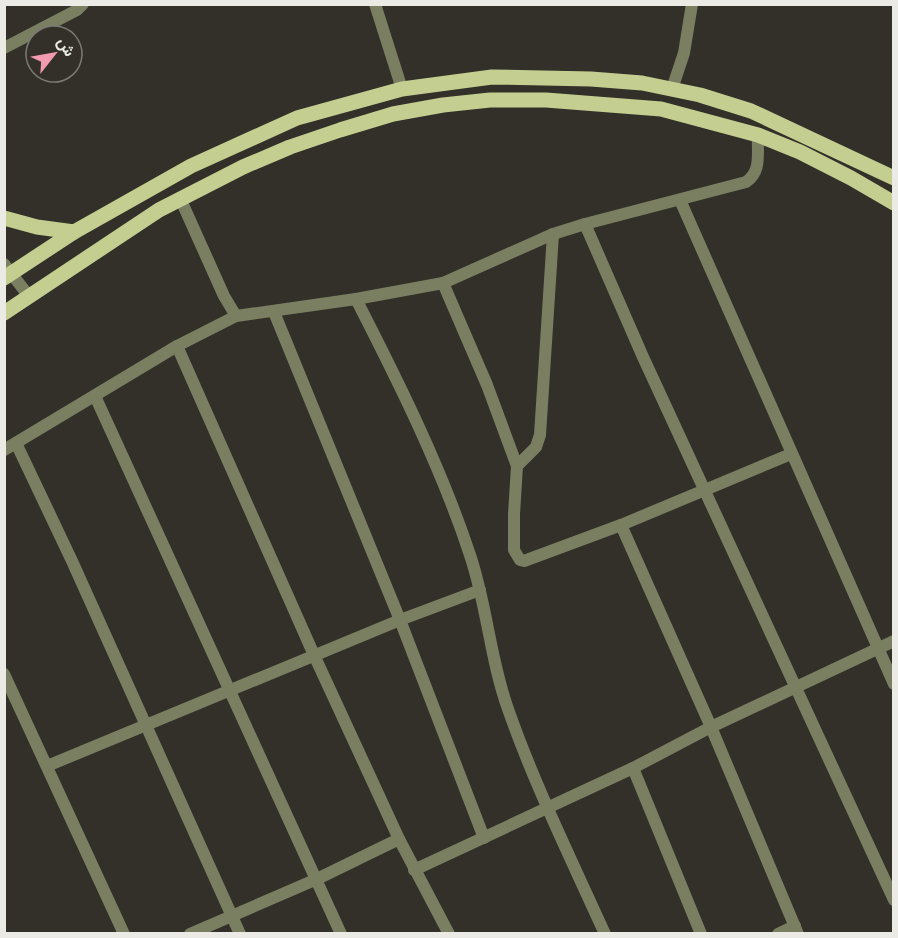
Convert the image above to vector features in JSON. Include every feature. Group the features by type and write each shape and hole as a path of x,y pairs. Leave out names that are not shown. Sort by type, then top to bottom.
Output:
{"main road":[{"path":"7,271 191,166 297,118 402,89 492,77 591,79 642,83 672,89 751,111 893,175"},
{"path":"7,307 159,210 243,167 290,147 393,114 443,105 490,100 546,100 661,109 758,135 800,152 894,203"},
{"path":"4,218 37,227 75,232"}],"street":[{"path":"4,48 77,10 83,4"},
{"path":"375,4 402,89"},
{"path":"672,89 684,53 692,4"},
{"path":"4,450 177,345 236,316 356,299 443,283 553,234 736,186 753,177 757,171 758,135"},
{"path":"180,198 224,296 236,316"},
{"path":"680,200 894,684"},
{"path":"585,224 794,688 888,874 894,900"},
{"path":"517,466 536,447 540,435 553,234"},
{"path":"7,271 28,295"},
{"path":"443,283 487,385 517,466 514,550 520,560 524,561 621,525 791,454"},
{"path":"356,299 385,356 457,515 480,590 497,673 508,708 548,808 605,933"},
{"path":"274,312 400,620 484,837"},
{"path":"177,345 314,655 399,839 449,933"},
{"path":"95,396 341,933"},
{"path":"16,443 63,541 240,933"},
{"path":"621,525 797,930 778,933"},
{"path":"47,766 400,620 480,590"},
{"path":"414,870 633,768 711,728 894,641"},
{"path":"4,674 124,933"},
{"path":"633,768 701,933"},
{"path":"190,933 317,879 399,839"}]}
